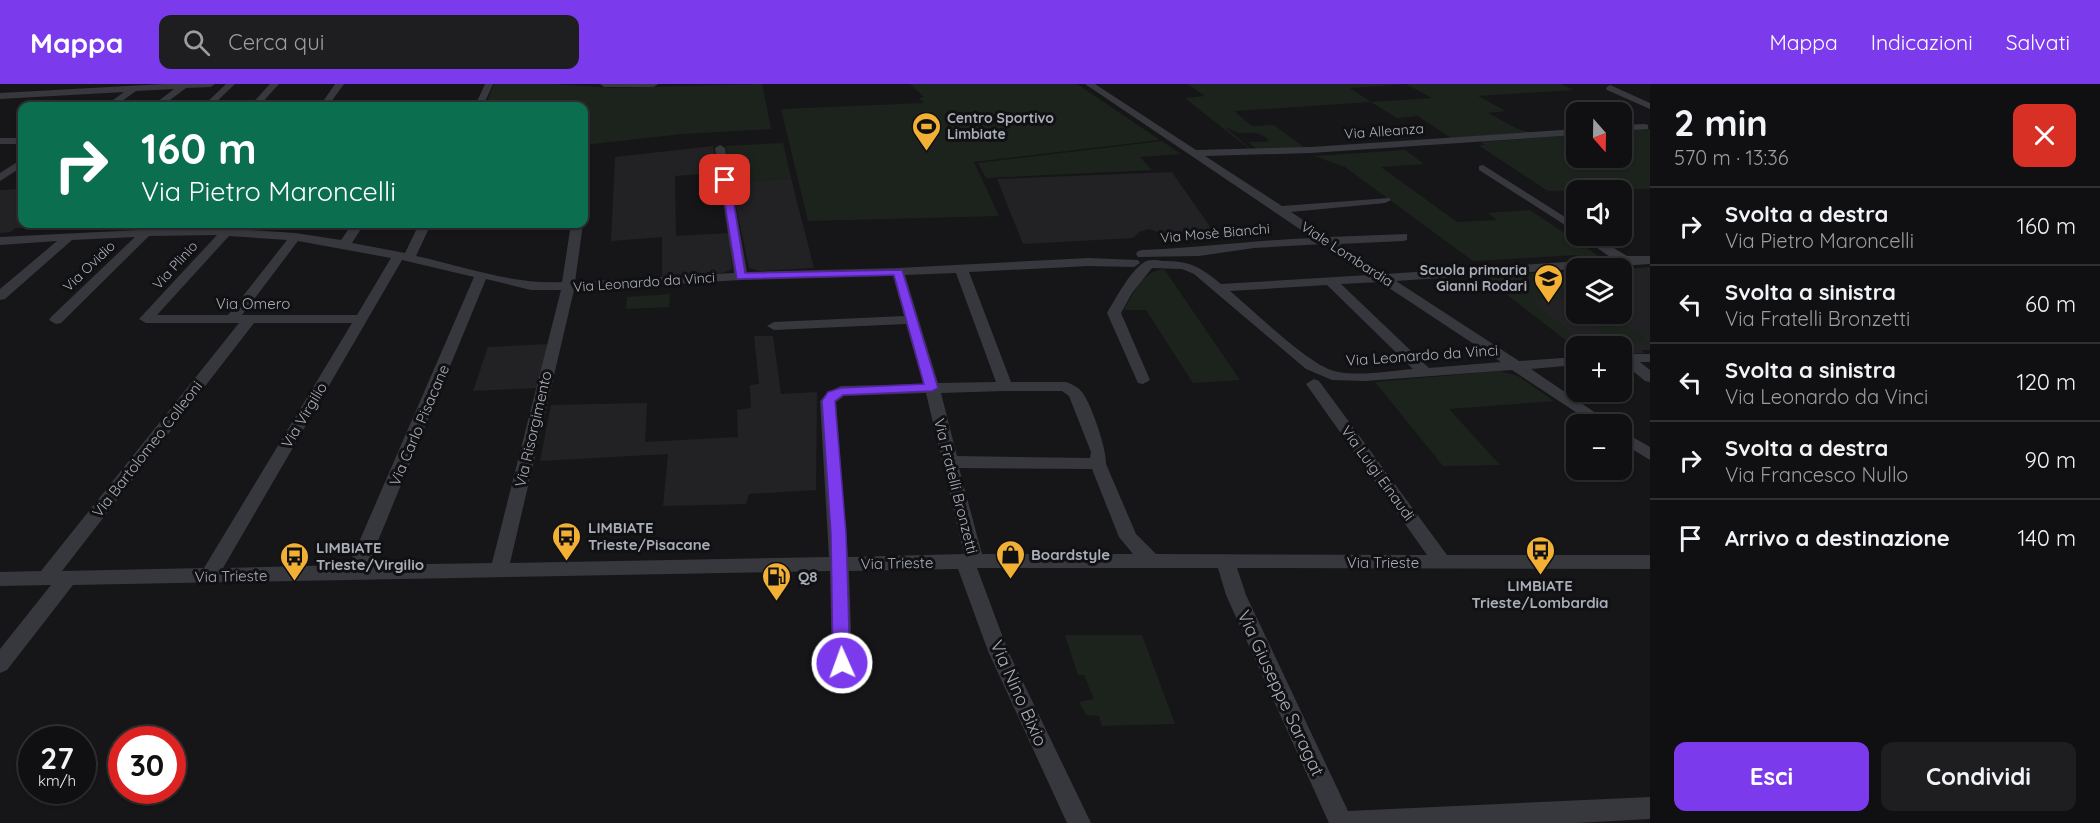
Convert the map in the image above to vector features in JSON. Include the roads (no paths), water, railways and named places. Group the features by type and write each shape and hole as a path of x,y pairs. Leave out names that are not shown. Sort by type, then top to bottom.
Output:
{"street":[{"path":"0,106 7,96 24,84"},
{"path":"63,93 73,84"},
{"path":"87,91 96,84"},
{"path":"7,96 211,84"},
{"path":"211,102 231,84"},
{"path":"258,102 275,84"},
{"path":"327,102 340,84"},
{"path":"481,102 489,84"},
{"path":"604,84 654,84"},
{"name":"Viale Lombardia","path":"1089,84 1589,414"},
{"path":"162,102 183,86"},
{"path":"1610,88 1650,106"},
{"path":"115,102 133,89"},
{"path":"1632,128 1645,127"},
{"name":"Via Alleanza","path":"1192,153 1311,150 1566,133"},
{"path":"0,141 18,141"},
{"path":"720,148 741,276"},
{"path":"0,178 18,165"},
{"path":"1483,168 1566,223"},
{"path":"1279,210 1385,200"},
{"name":"Via Leonardo da Vinci","path":"0,241 144,235 236,228 345,244 531,286 568,287 741,276 898,272 1088,262 1141,263 1189,267 1219,288 1311,366 1322,373 1339,377 1566,362"},
{"name":"Via Plinio","path":"146,319 236,228"},
{"path":"231,320 292,237 296,228"},
{"path":"345,244 355,228"},
{"name":"Via Virgilio","path":"209,576 361,319 422,228"},
{"name":"Via Risorgimento","path":"499,571 568,287 576,228"},
{"name":"Via Ovidio","path":"56,320 144,235"},
{"name":"Via Mosè Bianchi","path":"1141,263 1254,244 1403,237"},
{"path":"0,296 68,238"},
{"path":"1601,246 1620,258"},
{"path":"1632,260 1650,260"},
{"path":"1141,263 1114,313 1143,380"},
{"path":"1219,288 1566,267"},
{"path":"961,269 1005,386"},
{"name":"Via Fratelli Bronzetti","path":"898,272 932,388 968,539 970,561"},
{"name":"Via Carlo Pisacane","path":"355,574 481,275"},
{"path":"1331,282 1425,372"},
{"name":"Via Omero","path":"146,319 361,319"},
{"name":"Via Bartolomeo Colleoni","path":"45,579 249,320"},
{"path":"774,326 912,320"},
{"path":"1632,358 1650,358"},
{"path":"1632,365 1650,378"},
{"name":"Via Luigi Einaudi","path":"1314,384 1442,562"},
{"path":"842,663 830,398 841,391 1005,386 1064,387 1075,392 1099,452 1098,464 1128,537 1151,561"},
{"path":"1632,443 1650,455"},
{"path":"949,462 1098,464"},
{"path":"1121,561 1128,537"},
{"name":"Via Trieste","path":"0,579 970,561 1650,562"},
{"name":"Via Nino Bixio","path":"970,561 998,651 1078,823"},
{"name":"Via Giuseppe Saragat","path":"1225,562 1236,595 1342,823"},
{"path":"0,664 68,578"},
{"path":"1342,823 1650,808"}],"place":[{"name":"Centro Sportivo Limbiate","path":"926,152"},
{"name":"Scuola primaria Gianni Rodari","path":"1548,304"},
{"name":"LIMBIATE Trieste/Pisacane","path":"567,562"},
{"name":"LIMBIATE Trieste/Lombardia","path":"1540,576"},
{"name":"Boardstyle","path":"1010,580"},
{"name":"LIMBIATE Trieste/Virgilio","path":"295,582"},
{"name":"Q8","path":"777,602"}]}
